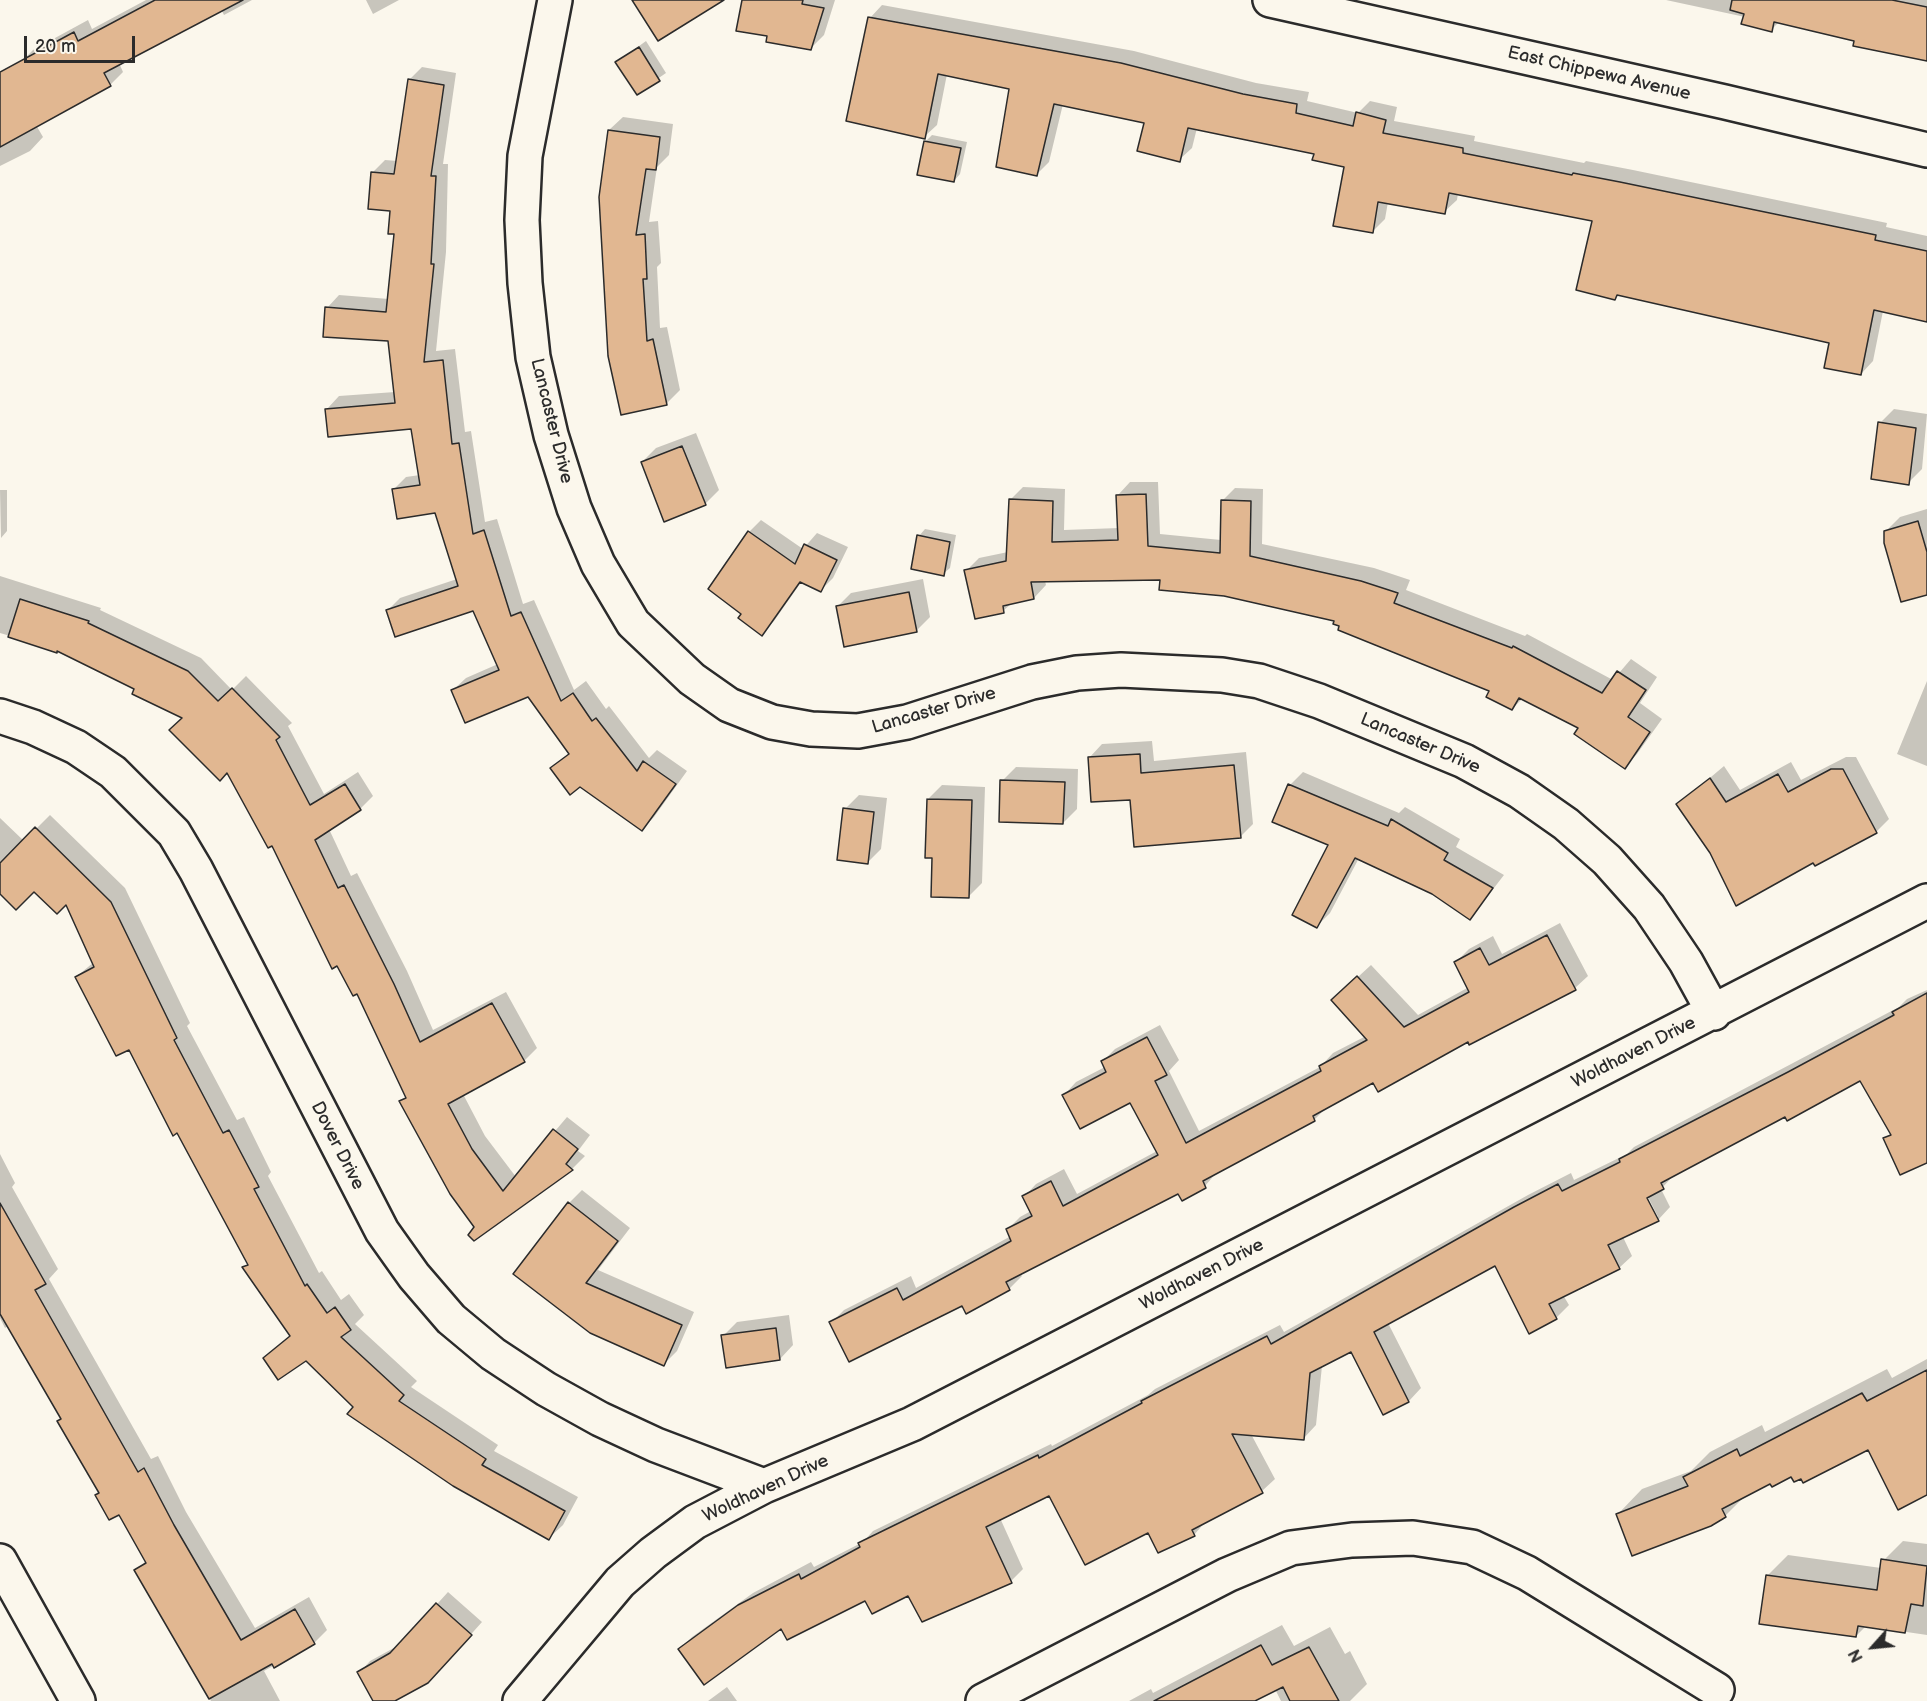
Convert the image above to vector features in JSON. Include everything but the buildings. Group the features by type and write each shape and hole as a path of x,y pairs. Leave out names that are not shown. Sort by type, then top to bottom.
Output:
{"street":[{"name":"Lancaster Drive","path":"555,0 525,156 523,231 525,283 533,357 558,456 574,508 598,564 633,623 692,679 729,705 772,722 811,729 858,731 907,722 1032,682 1077,673 1121,670 1222,675 1259,681 1319,701 1464,761 1519,791 1566,824 1607,860 1648,907 1686,962 1714,1013"},
{"name":"East Chippewa Avenue","path":"1270,0 1714,99 1927,150"},
{"name":"Dover Drive","path":"0,717 33,727 76,747 113,772 174,833 196,870 382,1231 414,1276 451,1319 502,1360 546,1389 600,1419 656,1444 764,1486"},
{"name":"Woldhaven Drive","path":"520,1701 620,1582 653,1553 695,1522 764,1486 912,1424 1927,902"},
{"path":"983,1701 1227,1575 1291,1548 1352,1540 1413,1538 1473,1547 1527,1573 1717,1690"},
{"path":"0,1561 78,1701"}]}
